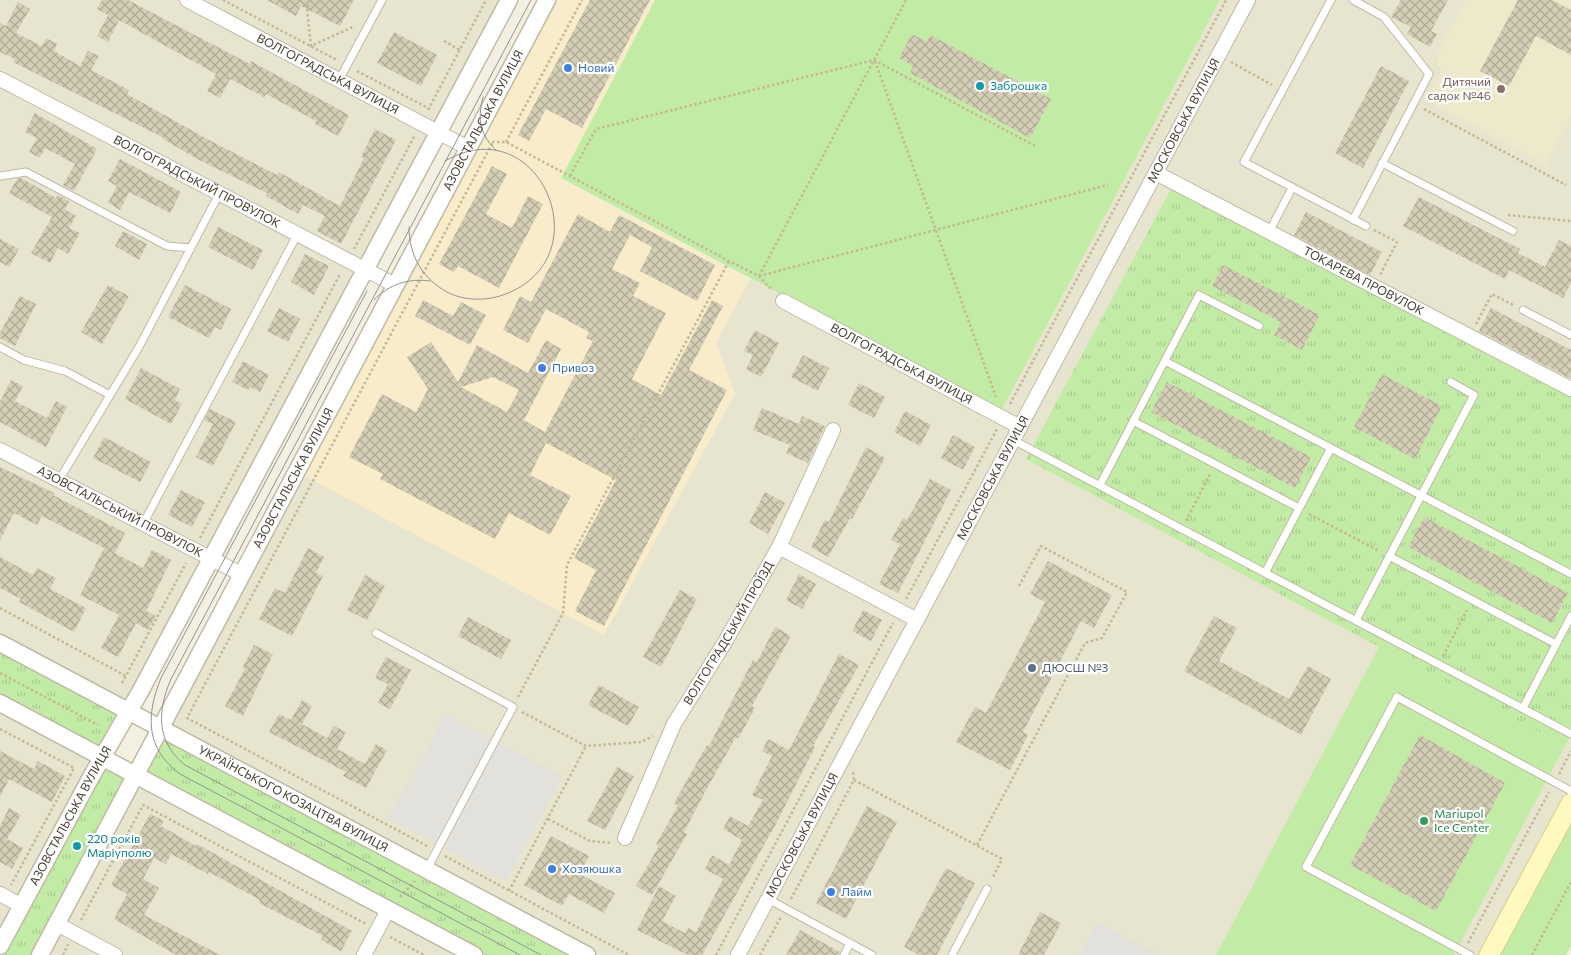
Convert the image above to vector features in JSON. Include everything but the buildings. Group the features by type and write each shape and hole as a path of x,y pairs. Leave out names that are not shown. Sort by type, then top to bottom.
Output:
{"main road":[{"path":"1490,955 1571,803"}],"street":[{"name":"ВОЛГОГРАДСЬКА ВУЛИЦЯ","path":"186,0 468,148"},
{"name":"АЗОВСТАЛЬСЬКА ВУЛИЦЯ","path":"0,946 102,757 130,711 509,0"},
{"name":"АЗОВСТАЛЬСЬКА ВУЛИЦЯ","path":"40,955 137,776 160,728 241,574 547,0"},
{"name":"МОСКОВСЬКА ВУЛИЦЯ","path":"738,955 1248,0"},
{"name":"ВОЛГОГРАДСЬКИЙ ПРОВУЛОК","path":"0,78 395,286"},
{"name":"ТОКАРЕВА ПРОВУЛОК","path":"1156,173 1571,389"},
{"name":"ВОЛГОГРАДСЬКА ВУЛИЦЯ","path":"783,301 1020,427"},
{"name":"ВОЛГОГРАДСЬКИЙ ПРОЇЗД","path":"625,838 674,724 725,642 779,547 833,430"},
{"name":"АЗОВСТАЛЬСЬКИЙ ПРОВУЛОК","path":"0,450 241,574"},
{"path":"779,547 917,620"},
{"name":"УКРАЇНСЬКОГО КОЗАЦТВА ВУЛИЦЯ","path":"0,642 587,955"},
{"path":"0,703 474,955"},
{"path":"2,895 22,906"},
{"path":"364,955 388,910"},
{"path":"57,924 115,955"}],"lane":[{"path":"339,80 382,0"},
{"path":"1330,0 1244,162 1366,226"},
{"path":"1353,0 1384,17 1429,74 1353,220"},
{"path":"1382,163 1513,231"},
{"path":"0,176 26,172 167,246 191,248"},
{"path":"1269,232 1292,188"},
{"path":"59,480 139,347 219,194"},
{"path":"143,524 297,234"},
{"path":"1100,486 1200,295 1259,326"},
{"path":"1523,310 1571,335"},
{"path":"0,347 24,360 65,371 110,395"},
{"path":"1165,360 1571,574"},
{"path":"1356,620 1474,395 1451,382"},
{"path":"1133,421 1299,508"},
{"path":"1013,440 1571,734"},
{"path":"1265,573 1331,448"},
{"path":"1389,556 1556,644"},
{"path":"1523,708 1571,616"},
{"path":"376,634 513,707 426,869"},
{"path":"1467,953 1306,867 1397,697 1571,791"},
{"path":"952,955 987,889"},
{"path":"768,900 872,955"},
{"path":"844,955 850,943"}],"path":[{"path":"223,0 429,108 486,0"},
{"path":"311,46 307,8 312,0"},
{"path":"506,142 582,0"},
{"path":"759,276 906,0"},
{"path":"716,955 1226,0"},
{"path":"311,46 372,18"},
{"path":"444,41 460,50"},
{"path":"570,176 596,129 874,60 1037,147"},
{"path":"874,60 1003,418"},
{"path":"1228,61 1282,90"},
{"path":"1414,103 1566,184"},
{"path":"122,682 420,123"},
{"path":"629,955 187,718 493,142 506,142 759,276 783,301"},
{"path":"759,276 1108,185"},
{"path":"1504,214 1571,221"},
{"path":"1366,226 1397,242 1374,287"},
{"path":"674,724 641,742 586,746 513,707 563,613 567,565 729,260"},
{"path":"1470,336 1492,294 1523,310"},
{"path":"1182,529 1216,464"},
{"path":"1299,508 1389,556"},
{"path":"977,845 1085,643 1102,638 1127,592 1040,546 1019,586"},
{"path":"1439,664 1473,600"},
{"path":"0,608 126,676"},
{"path":"0,673 98,725"},
{"path":"0,729 74,768 2,895"},
{"path":"509,890 586,746"},
{"path":"1467,953 1571,752"},
{"path":"760,955 854,780 1002,859 987,889"},
{"path":"62,955 144,805 424,955"},
{"path":"548,818 590,841 612,843 625,838"},
{"path":"388,910 426,869"},
{"path":"1532,955 1571,882"}],"shaded area":[{"path":"0,0 502,0 127,705 0,637"},
{"name":"Привоз","path":"554,0 655,0 561,178 750,279 716,342 735,394 604,635 301,474"},
{"path":"1220,0 1571,0 1571,788 1481,955 597,955 167,726 301,474 735,395 716,342 750,279 1001,411"},
{"name":"Дитячий садок №46","path":"1466,0 1571,0 1571,117 1546,164 1425,100 1441,71 1436,56"},
{"path":"0,708 95,758 0,936"},
{"path":"445,714 562,776 506,881 389,819"},
{"path":"139,782 464,955 47,955"},
{"path":"1097,922 1160,955 1079,955"}],"green space":[{"path":"655,0 1220,0 1001,411 561,178"},
{"path":"1172,187 1571,394 1571,735 1565,746 1026,459"},
{"path":"1379,647 1565,746 1454,955 1216,955"},
{"path":"0,648 121,713 99,749 0,697"},
{"path":"163,735 577,955 484,955 143,773"},
{"path":"104,763 131,778 37,955 1,955"},
{"path":"1571,819 1571,946 1566,955 1498,955"}],"tram line":[{"path":"531,0 171,679 163,703 162,725 164,736 169,746 175,756 185,765 541,955"},
{"path":"483,97 480,113 481,127 487,139 497,151"},
{"path":"409,227 412,248 424,273 438,287 461,297 482,299 503,295 534,277 550,251 554,222 548,194 532,170 508,154 479,149 445,161"},
{"path":"374,300 386,290 400,283 414,280 430,281"},
{"path":"367,291 161,678 153,705 152,730 160,753 180,774 520,955"}],"place":[{"name":"Новий","path":"568,68"},
{"name":"Заброшка","path":"980,86"},
{"name":"Дитячий садок №46","path":"1501,89"},
{"name":"Привоз","path":"542,368"},
{"name":"ДЮСШ №3","path":"1032,668"},
{"name":"Mariupol Ice Center","path":"1424,821"},
{"name":"220 років Маріуполю","path":"77,846"},
{"name":"Хозяюшка","path":"552,869"},
{"name":"Лайм","path":"831,892"}]}
